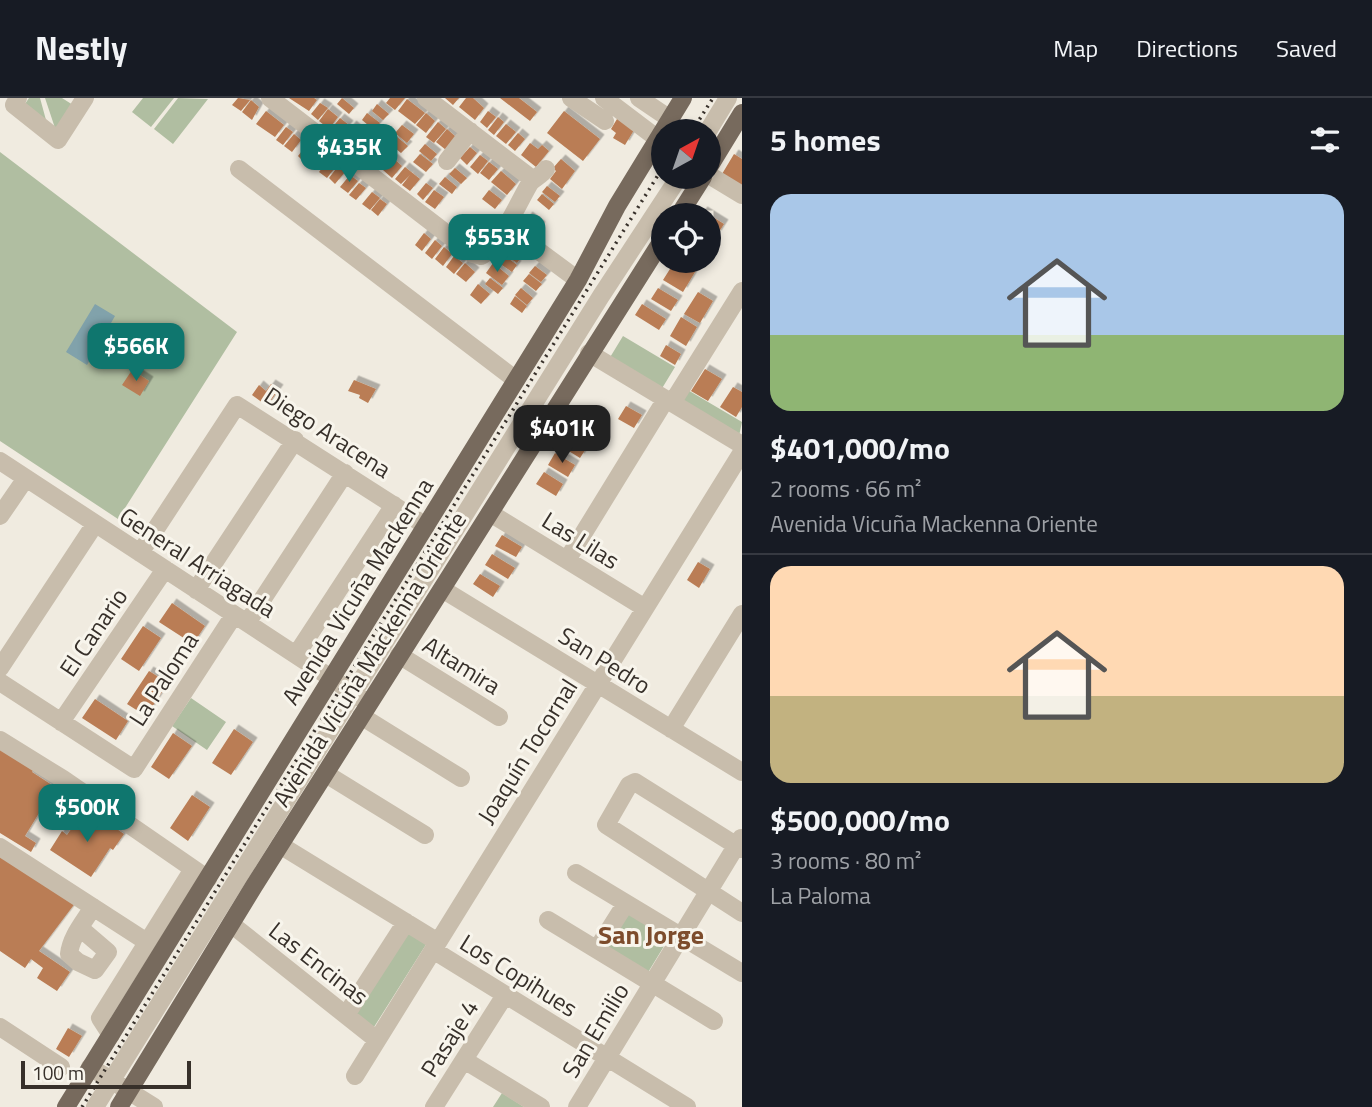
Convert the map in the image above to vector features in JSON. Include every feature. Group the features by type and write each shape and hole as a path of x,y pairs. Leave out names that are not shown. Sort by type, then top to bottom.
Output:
{"main road":[{"name":"Avenida Vicuña Mackenna","path":"670,118 683,98"},
{"path":"721,147 742,113"},
{"name":"Avenida Vicuña Mackenna","path":"66,1107 111,1035 201,874 331,679 578,280 651,151"},
{"name":"Avenida Vicuña Mackenna Oriente","path":"124,1099 280,845 651,258"}],"street":[{"path":"16,102 58,140 85,98"},
{"path":"270,98 473,254 480,264 530,181 540,177 546,169"},
{"path":"426,98 527,175 530,181"},
{"path":"571,98 605,121"},
{"path":"604,98 651,134"},
{"path":"639,98 670,118"},
{"path":"715,119 728,98"},
{"path":"447,161 470,131"},
{"path":"360,168 386,134"},
{"path":"239,169 516,380"},
{"path":"721,182 742,195"},
{"path":"95,1107 601,296 671,189"},
{"path":"505,226 578,280"},
{"path":"567,560 742,291"},
{"path":"589,353 742,445"},
{"name":"Diego Aracena","path":"140,553 237,405 426,526"},
{"path":"196,590 295,440"},
{"name":"Joaquín Tocornal","path":"355,1076 742,452"},
{"name":"General Arriagada","path":"0,461 353,693 365,710 461,778"},
{"name":"La Paloma","path":"61,722 134,769 345,473"},
{"path":"0,516 26,478"},
{"path":"296,655 394,505"},
{"name":"Las Lilas","path":"490,513 645,608"},
{"path":"0,668 95,524"},
{"name":"El Canario","path":"61,722 164,569"},
{"name":"San Pedro","path":"442,589 742,772"},
{"path":"671,729 742,614"},
{"name":"Altamira","path":"400,655 499,717"},
{"path":"0,682 61,722"},
{"path":"0,740 201,874 147,942 100,1018 111,1035"},
{"path":"326,774 425,835"},
{"path":"740,843 633,782 606,827 742,913"},
{"name":"San Emilio","path":"577,1107 740,843"},
{"name":"Los Copihues","path":"280,845 406,922 435,946 505,995 687,1107"},
{"path":"0,847 147,942"},
{"path":"576,873 742,973"},
{"name":"San Emilio","path":"597,949 626,903"},
{"path":"80,928 93,908"},
{"path":"548,919 714,1021"},
{"path":"346,1015 406,922"},
{"name":"Las Encinas","path":"231,924 377,1040"},
{"name":"Pasaje 4","path":"434,1107 505,995"},
{"path":"0,1027 61,1067"},
{"path":"464,1060 541,1107"},
{"path":"90,1067 112,1080 124,1099 154,1107"}],"green space":[{"path":"29,98 40,98 49,131 23,107"},
{"path":"45,98 62,98 73,105 56,131"},
{"path":"143,98 174,98 151,127 132,112"},
{"path":"178,98 208,99 173,144 154,129"},
{"path":"0,152 237,332 118,519 0,441"},
{"path":"623,336 675,367 661,390 609,359"},
{"path":"686,389 742,422 739,436 679,402"},
{"path":"191,698 226,722 207,750 172,726"},
{"path":"628,907 672,933 647,974 604,947"},
{"path":"405,931 427,943 374,1027 352,1012"},
{"path":"502,1093 524,1107 493,1107"}],"water":[{"path":"95,304 115,316 87,365 66,352"},
{"path":"121,332 127,336 114,358 108,354"}],"building":[{"path":"238,98 250,100 241,111 232,105"},
{"path":"289,98 314,98 317,100 309,111"},
{"path":"342,98 354,108 349,114 337,104"},
{"path":"390,98 405,98 395,110 386,103"},
{"path":"445,98 459,98 453,105"},
{"path":"466,98 473,98 484,108 475,120 459,107"},
{"path":"500,98 519,98 537,112 530,121"},
{"path":"407,99 425,113 415,124 398,111"},
{"path":"251,100 259,107 252,120 242,112"},
{"path":"320,103 328,108 318,120 311,114"},
{"path":"377,104 389,114 383,120 372,111"},
{"path":"328,109 338,117 329,129 319,121"},
{"path":"266,111 284,125 275,137 256,124"},
{"path":"488,111 496,117 487,128 480,122"},
{"path":"564,111 600,139 583,161 547,133"},
{"path":"367,113 380,123 374,130 362,120"},
{"path":"426,113 435,121 426,133 416,125"},
{"path":"620,114 637,125 625,145 613,138 616,133 611,129"},
{"path":"498,117 504,122 494,135 488,130"},
{"path":"340,118 349,125 339,137 330,130"},
{"path":"438,122 446,129 434,143 426,137"},
{"path":"506,124 516,132 506,144 496,136"},
{"path":"352,125 360,132 349,146 341,139"},
{"path":"402,125 414,134 407,143 395,133"},
{"path":"286,127 293,132 283,145 276,140"},
{"path":"447,129 456,137 446,150 436,142"},
{"path":"518,133 525,139 515,151 508,145"},
{"path":"294,134 301,140 292,152 284,146"},
{"path":"363,135 371,141 361,154 353,148"},
{"path":"396,136 408,146 401,153 390,144"},
{"path":"308,143 315,149 304,162 298,156"},
{"path":"530,143 538,149 542,145 549,151 536,167 521,155"},
{"path":"425,144 437,154 431,161 419,151"},
{"path":"383,145 393,153 381,168 373,163"},
{"path":"470,147 477,153 467,165 460,158"},
{"path":"316,150 326,158 317,169 307,162"},
{"path":"420,154 433,164 426,172 413,162"},
{"path":"734,154 742,159 742,186 722,174"},
{"path":"480,155 488,161 478,174 470,167"},
{"path":"393,158 402,166 392,178 383,170"},
{"path":"329,159 337,165 327,178 319,172"},
{"path":"561,159 575,171 562,189 550,179 556,171 553,168"},
{"path":"489,162 498,169 489,180 480,173"},
{"path":"338,166 345,172 335,184 329,178"},
{"path":"405,167 420,179 410,191 402,185 410,175 401,184 395,179"},
{"path":"455,168 467,178 461,184 449,174"},
{"path":"501,171 516,184 507,195 491,182"},
{"path":"350,175 358,181 348,193 340,187"},
{"path":"445,177 457,187 452,194 439,184"},
{"path":"359,183 366,188 356,200 349,195"},
{"path":"426,183 433,188 423,200 417,194"},
{"path":"547,186 560,196 555,202 542,192"},
{"path":"434,190 444,197 435,209 425,202"},
{"path":"489,190 502,200 495,209 482,199"},
{"path":"372,192 380,198 370,210 362,204"},
{"path":"542,194 554,204 549,210 537,200"},
{"path":"380,199 387,204 378,216 371,210"},
{"path":"528,216 541,226 534,235 522,225"},
{"path":"484,220 491,225 478,241 466,235 476,222 480,225"},
{"path":"424,233 431,239 422,251 415,245"},
{"path":"435,240 442,246 432,259 425,253"},
{"path":"444,247 452,254 443,266 435,259"},
{"path":"510,247 522,256 517,263 504,254"},
{"path":"504,255 517,265 512,272 499,263"},
{"path":"454,256 463,263 454,274 446,267"},
{"path":"465,263 475,272 466,282 456,274"},
{"path":"493,263 509,276 502,285 486,273"},
{"path":"535,266 547,275 541,282 529,273"},
{"path":"667,273 694,273 683,292 663,280"},
{"path":"529,274 542,284 536,291 523,281"},
{"path":"490,278 503,288 498,294 485,284"},
{"path":"478,284 490,294 481,304 470,295"},
{"path":"521,288 533,298 527,305 515,295"},
{"path":"658,288 678,300 671,311 651,299"},
{"path":"698,292 713,301 700,323 684,314"},
{"path":"515,296 527,306 522,313 510,304"},
{"path":"642,304 666,319 659,330 635,315"},
{"path":"681,317 697,327 686,346 670,336"},
{"path":"666,345 681,354 675,365 660,356"},
{"path":"705,369 722,379 708,401 691,391"},
{"path":"132,370 149,381 140,396 122,385"},
{"path":"354,380 376,389 368,403 359,398 360,395 348,391"},
{"path":"271,384 279,389 267,406 252,395 259,385 266,391"},
{"path":"733,387 742,392 742,407 736,417 720,407"},
{"path":"626,406 642,415 634,428 618,419"},
{"path":"566,434 587,447 580,458 559,445"},
{"path":"555,453 575,465 568,477 548,465"},
{"path":"544,472 563,484 556,496 536,484"},
{"path":"502,535 522,547 516,557 495,546"},
{"path":"492,554 515,568 508,579 485,565"},
{"path":"698,562 710,569 699,588 687,580"},
{"path":"480,574 500,586 493,597 473,584"},
{"path":"172,603 205,626 193,644 159,622"},
{"path":"143,626 161,638 139,671 121,659"},
{"path":"149,671 168,683 146,716 127,704"},
{"path":"95,699 128,721 116,740 82,718"},
{"path":"234,729 253,742 231,775 212,763"},
{"path":"173,733 192,746 169,779 151,767"},
{"path":"0,742 37,764 32,772 55,787 25,836 36,843 31,852 0,833"},
{"path":"192,795 210,807 188,841 170,828"},
{"path":"88,815 95,820 98,816 124,834 113,850 110,848 91,877 50,850 62,831 67,835 74,825 79,829"},
{"path":"0,853 76,902 39,951 70,972 57,991 37,978 43,968 31,959 25,968 0,951"},
{"path":"68,1028 82,1036 69,1057 56,1049"}],"railway":[{"path":"700,119 713,98"},
{"path":"82,1107 651,186"}],"district":[{"name":"San Jorge","path":"651,934"}]}
